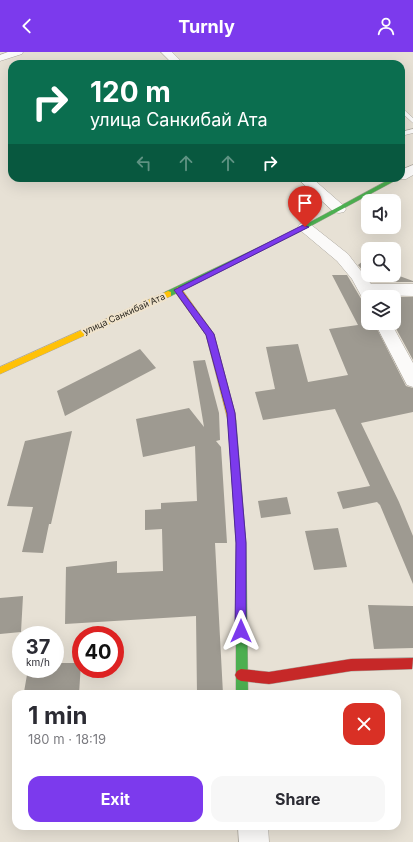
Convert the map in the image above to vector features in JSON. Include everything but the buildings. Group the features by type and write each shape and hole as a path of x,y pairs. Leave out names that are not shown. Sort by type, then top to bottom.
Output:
{"street":[{"path":"0,58 18,52"},
{"path":"166,52 175,60"},
{"path":"309,182 339,209"},
{"name":"улица Санкибай Ата","path":"0,371 178,290 305,227 390,182"},
{"path":"305,227 338,252 354,270 366,290"},
{"path":"178,290 210,334 231,413 241,543 242,690"},
{"path":"401,291 413,290"},
{"path":"387,330 413,380"},
{"path":"241,675 269,678 351,665 412,663"},
{"path":"253,830 254,842"}],"lane":[{"path":"405,113 413,120"}],"traffic: fast":[{"path":"168,294 305,227 389,182"},
{"path":"232,421 241,543 242,690"}],"traffic: slow":[{"path":"178,290 210,334 232,421"},
{"path":"0,371 168,294"}],"traffic: jam":[{"path":"241,675 269,678 351,665 412,663"}],"route":[{"path":"241,631 241,543 231,413 210,334 192,312 178,290 305,227"}]}
